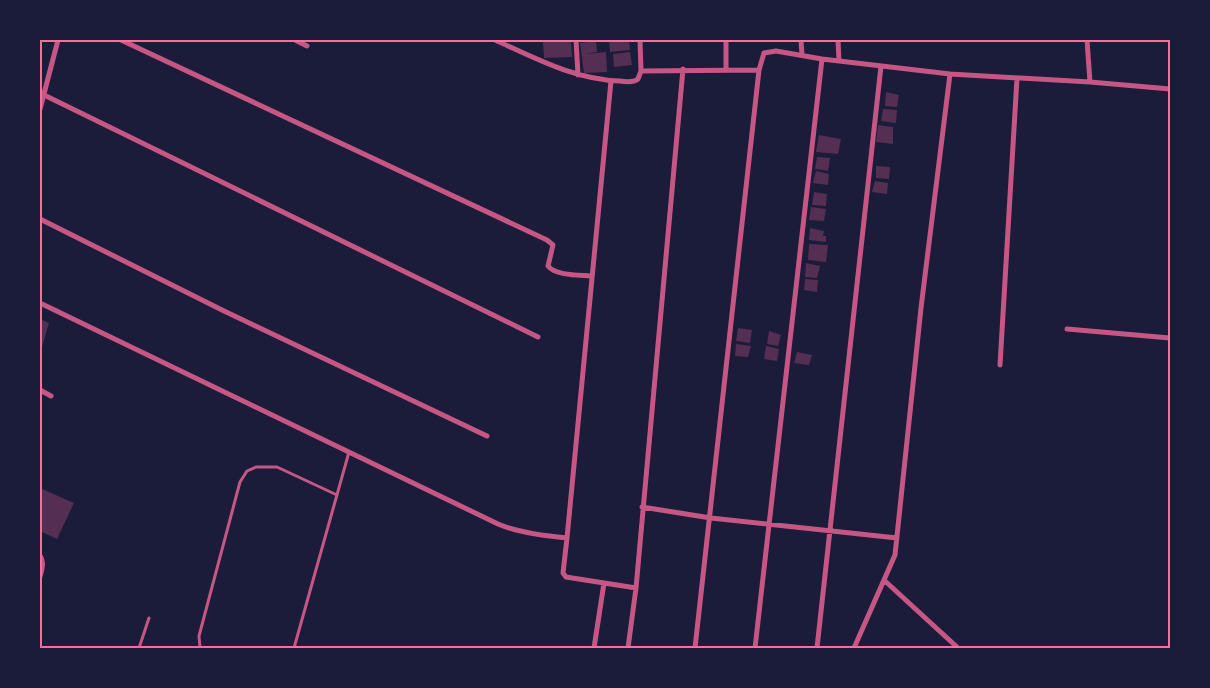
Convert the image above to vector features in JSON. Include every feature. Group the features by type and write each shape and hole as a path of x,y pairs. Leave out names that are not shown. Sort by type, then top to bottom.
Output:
{"street":[{"path":"40,109 42,94 58,40"},
{"path":"121,40 547,240 553,245 548,266 550,268 557,271 591,276"},
{"path":"295,40 307,46"},
{"path":"495,40 578,76 630,82 638,78 641,71 640,40"},
{"path":"510,40 510,47"},
{"path":"576,40 578,76"},
{"path":"726,40 726,69"},
{"path":"800,40 802,55"},
{"path":"838,40 839,61"},
{"path":"1087,40 1090,82"},
{"path":"695,648 711,518 759,70 764,53 768,51 950,74 1090,82 1170,89"},
{"path":"755,648 822,59"},
{"path":"817,648 881,66"},
{"path":"641,71 683,69 759,70"},
{"path":"628,648 636,588 683,69"},
{"path":"854,648 895,555 921,308 950,74"},
{"path":"1000,364 1017,78"},
{"path":"610,81 563,573 564,576 636,588"},
{"path":"42,94 538,336"},
{"path":"40,219 222,310 487,436"},
{"path":"40,303 509,529 567,538"},
{"path":"1066,329 1170,338"},
{"path":"40,390 51,396"},
{"path":"642,507 711,518 897,538"},
{"path":"885,581 958,648"},
{"path":"594,648 604,583"}],"lane":[{"path":"294,648 349,452"},
{"path":"200,648 199,636 240,482 247,471 256,467 277,467 337,495"},
{"path":"40,554 44,568 40,580"},
{"path":"139,648 149,618"}],"building":[{"path":"571,40 572,57 544,58 543,41"},
{"path":"609,40 629,40 630,50 610,52"},
{"path":"596,41 597,52 584,54 606,52 607,72 584,73 580,43"},
{"path":"630,52 632,65 614,67 613,54"},
{"path":"886,92 899,95 897,107 885,106"},
{"path":"883,109 897,110 896,123 881,121"},
{"path":"878,125 893,127 893,144 876,142"},
{"path":"819,135 841,139 838,154 816,152"},
{"path":"817,157 830,158 828,171 815,169"},
{"path":"876,166 890,167 889,179 876,178"},
{"path":"816,171 829,174 828,185 813,183"},
{"path":"875,181 888,183 887,194 872,192"},
{"path":"814,192 827,194 826,206 812,205"},
{"path":"811,207 826,209 824,221 809,220"},
{"path":"810,228 824,231 823,236 826,236 826,242 809,240"},
{"path":"809,244 828,245 826,262 808,260"},
{"path":"806,263 820,266 817,278 805,277"},
{"path":"805,279 818,280 817,292 804,290"},
{"path":"40,319 49,323 42,347 40,346"},
{"path":"738,328 752,330 750,343 736,341"},
{"path":"769,331 781,335 778,346 767,344"},
{"path":"736,344 751,346 748,357 735,356"},
{"path":"766,346 779,349 777,361 764,359"},
{"path":"797,352 812,355 809,365 794,363"},
{"path":"40,488 74,503 57,539 40,531"}]}
